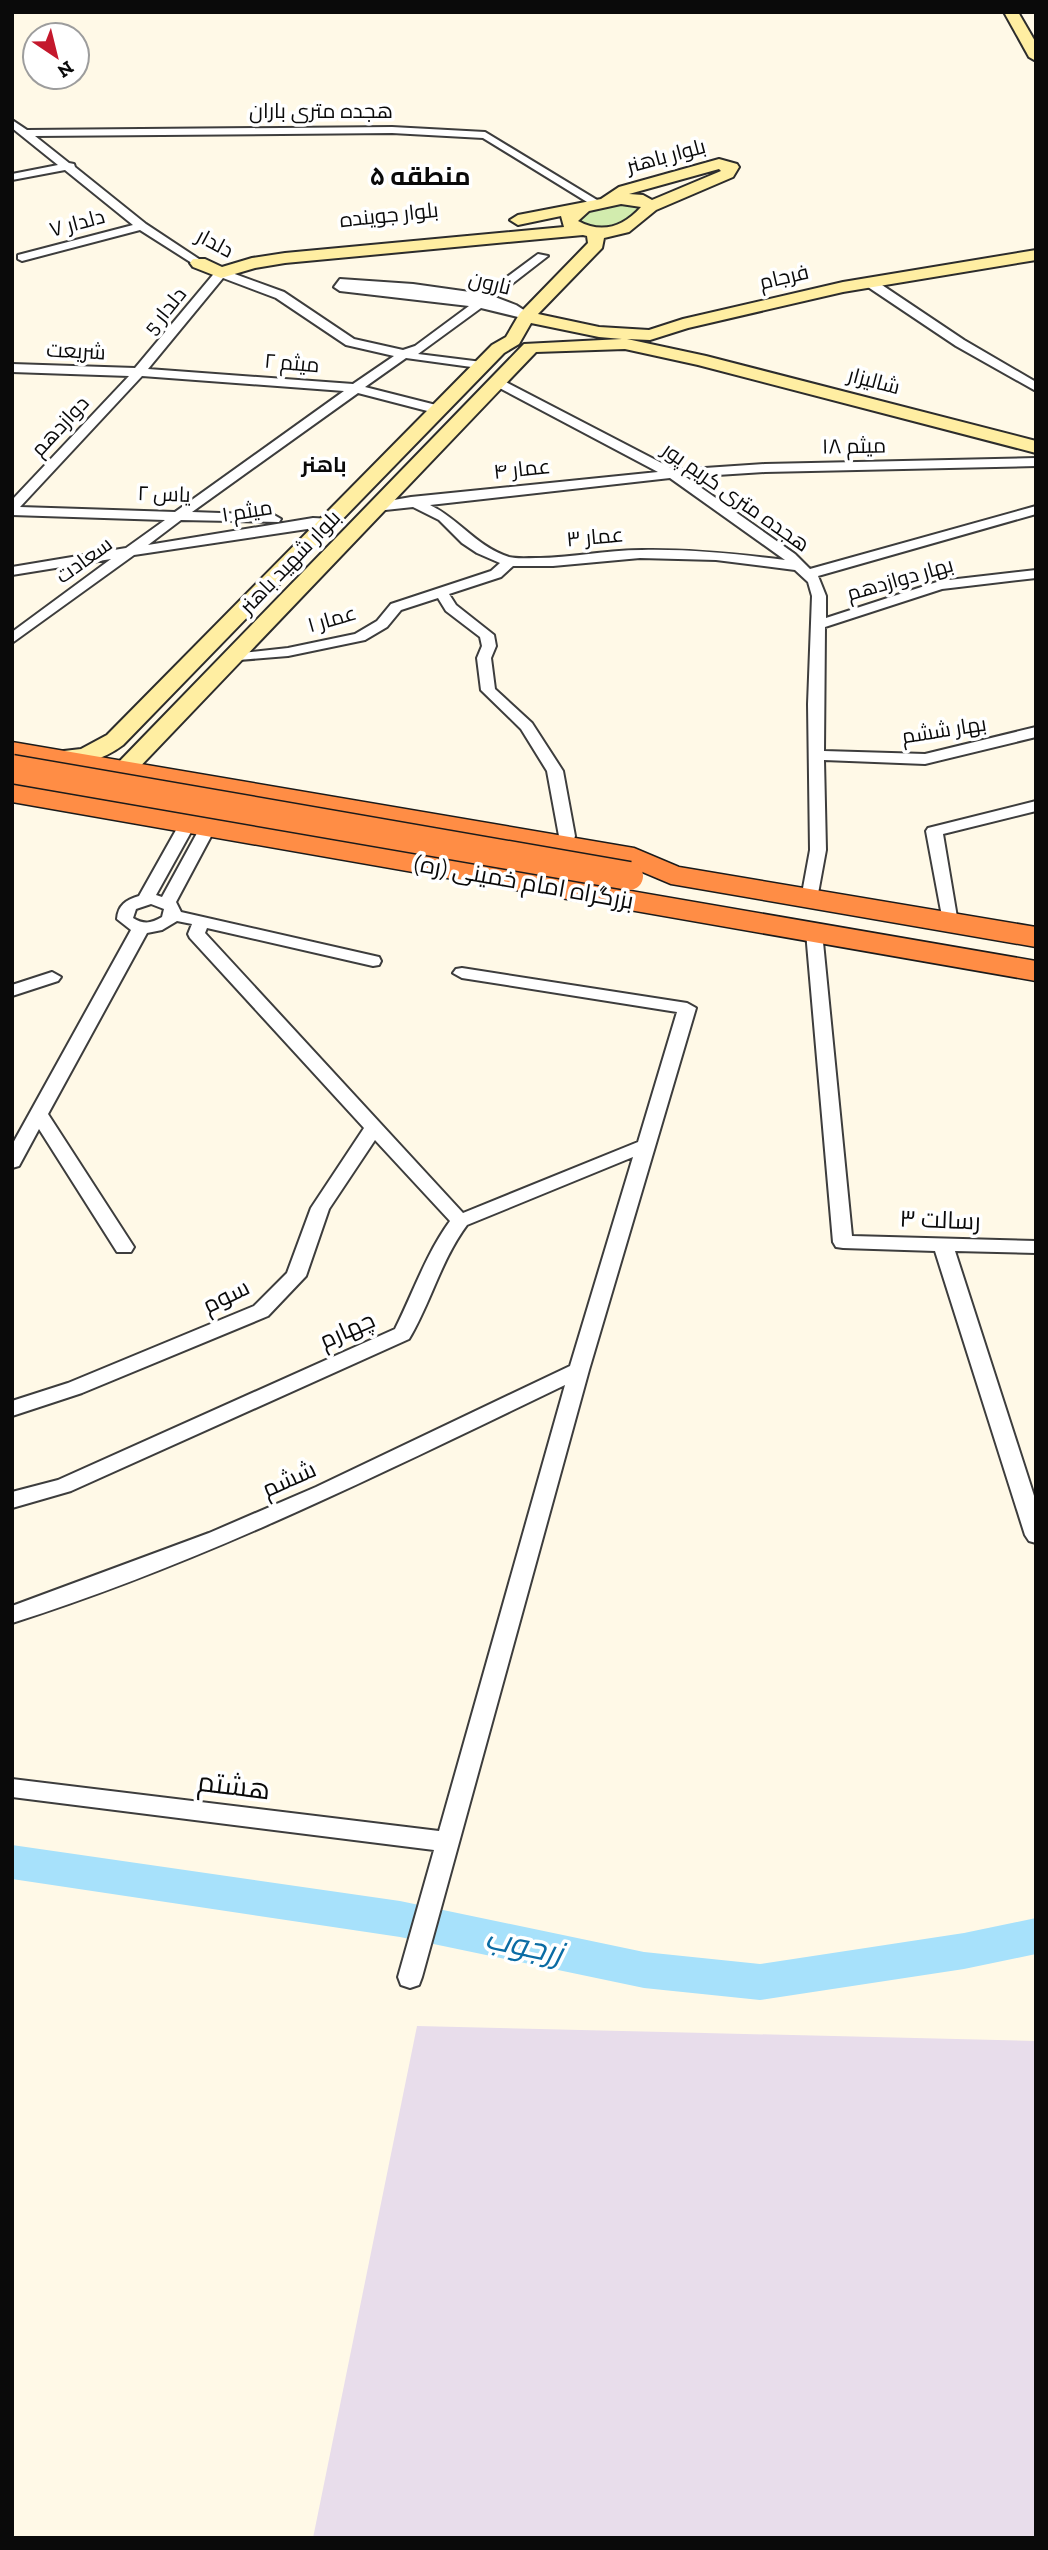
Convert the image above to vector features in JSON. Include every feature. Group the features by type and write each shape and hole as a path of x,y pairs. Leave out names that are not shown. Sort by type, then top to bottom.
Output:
{"highway":[{"name":"بزرگراه امام خمینی (ره)","path":"12,751 54,758 118,775 565,845 636,858 671,875 1036,937"},
{"name":"بزرگراه امام خمینی (ره)","path":"12,769 629,876 650,879 671,875"},
{"path":"49,799 74,799 118,775 134,782 122,801 126,813"},
{"name":"بزرگراه امام خمینی (ره)","path":"12,793 815,937 1036,971"}],"street":[{"path":"1011,12 1036,57"},
{"name":"دلدار","path":"12,123 142,226 199,263 280,295 350,342 477,371"},
{"name":"هجده متری باران","path":"25,133 392,130 485,135 596,204"},
{"name":"بلوار باهنر","path":"596,204 625,190 719,164 731,167 727,174 650,207"},
{"path":"12,177 69,166"},
{"path":"526,317 596,244 589,231 570,223 569,217 596,204 635,199 643,200 650,207 533,338"},
{"name":"بلوار جوینده","path":"199,263 264,250 441,233 596,204"},
{"name":"دلدار ۷","path":"22,257 142,226"},
{"name":"بلوار جوینده","path":"220,273 252,263 285,258 589,231 616,232 632,227"},
{"path":"531,254 542,256 475,299 531,254"},
{"name":"فرجام","path":"533,338 599,332 642,341 683,324 869,282 1036,255"},
{"name":"دلدار 5","path":"138,373 220,273"},
{"name":"نارون","path":"475,299 340,287 344,282 475,299 526,317"},
{"path":"869,282 960,343 1036,387"},
{"name":"سعادت","path":"12,639 355,388 404,354 419,349 475,299"},
{"path":"526,317 533,338"},
{"path":"526,317 533,338"},
{"name":"شالیزار","path":"533,338 600,343 642,341 700,360 1036,447"},
{"name":"بلوار شهید باهنر","path":"54,758 85,755 110,745 247,606 321,522 439,410 498,349 533,338"},
{"name":"بلوار شهید باهنر","path":"118,775 496,381 533,338"},
{"name":"شریعت","path":"12,368 138,373"},
{"name":"میثم ۲","path":"138,373 246,378 355,388 439,410"},
{"name":"دوازدهم","path":"12,509 138,373"},
{"name":"هجده متری کریم پور","path":"496,381 673,474 815,580 819,596 816,755 818,850 809,899"},
{"name":"میثم ۱۸","path":"673,474 765,468 1036,462"},
{"name":"عمار ۴","path":"376,507 673,474"},
{"name":"عمار ۳","path":"411,501 444,517 467,540 482,550 509,562 553,562 640,554 716,556 804,570"},
{"name":"یاس ۲","path":"12,509 321,522"},
{"path":"804,570 1036,510"},
{"name":"میثم ۱","path":"12,571 321,522"},
{"name":"عمار ۱","path":"232,658 288,652 360,637 382,624 396,607 495,574 509,562"},
{"name":"بهار دوازدهم","path":"818,625 940,585 1036,574"},
{"path":"441,592 451,608 487,635 489,646 484,658 488,690 527,726 555,771 567,836 565,845"},
{"path":"247,606 275,612"},
{"path":"203,650 232,658"},
{"name":"بهار ششم","path":"816,755 925,758 1036,732"},
{"path":"950,923 950,908 934,831 1036,806"},
{"path":"198,825 165,924 141,928 128,923 125,914 131,905 145,900 198,825"},
{"path":"145,900 202,920 373,961"},
{"path":"202,920 196,934 460,1221 644,1146"},
{"path":"12,1162 141,928"},
{"path":"815,937 960,968"},
{"name":"رسالت ۳","path":"815,937 843,1242 1036,1247"},
{"path":"410,1977 579,1370 687,1008 462,973"},
{"path":"12,990 52,977"},
{"path":"39,1114 124,1247"},
{"name":"سوم","path":"12,1409 75,1388 261,1311 296,1276 320,1208 374,1127"},
{"name":"چهارم","path":"12,1500 64,1486 402,1334 423,1293 441,1247 460,1221"},
{"path":"943,1245 1032,1513 1036,1535"},
{"name":"ششم","path":"12,1615 217,1539 323,1492 579,1370"},
{"name":"هشتم","path":"12,1788 447,1848"}],"shaded area":[{"path":"417,2026 1036,2041 1036,2538 313,2538"}],"green space":[{"path":"629,200 645,207 639,214 609,230 578,225 577,214"}],"waterway":[{"name":"زرجوب","path":"12,1862 400,1919 644,1970 760,1982 964,1951 1036,1936"}],"district":[{"name":"منطقه ۵","path":"420,176"},
{"name":"باهنر","path":"324,465"}]}
